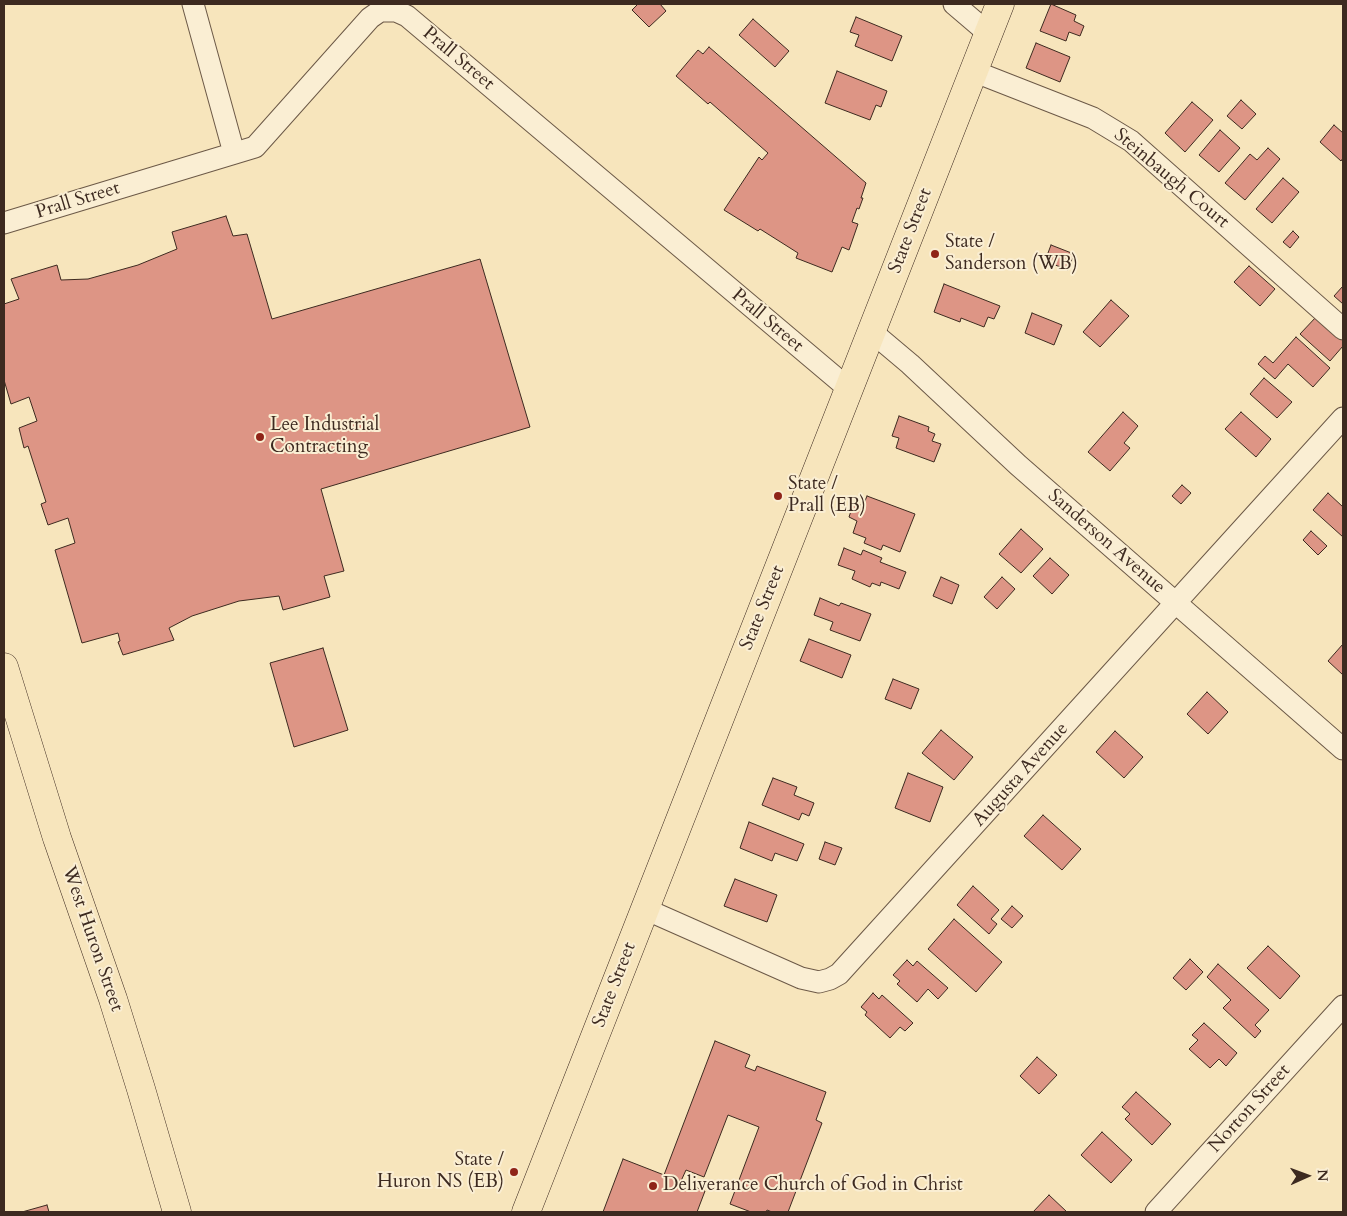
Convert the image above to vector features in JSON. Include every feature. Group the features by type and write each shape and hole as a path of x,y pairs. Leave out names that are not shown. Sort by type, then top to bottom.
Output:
{"main road":[{"name":"State Street","path":"526,1212 1000,4"},
{"name":"West Huron Street","path":"5,674 54,829 113,999 177,1212"}],"street":[{"path":"193,4 234,153"},
{"path":"954,4 988,34"},
{"name":"Prall Street","path":"4,223 255,147 370,18 384,10 392,10 400,12 849,389"},
{"name":"Steinbaugh Court","path":"974,71 1093,118 1131,141 1343,329"},
{"name":"Sanderson Avenue","path":"872,332 910,364 1018,465 1343,749"},
{"name":"Augusta Avenue","path":"644,909 802,978 819,982 835,977 843,971 1177,604 1343,418"},
{"name":"Norton Street","path":"1156,1212 1343,1006"}],"building":[{"path":"638,4 660,4 666,11 649,27 632,10"},
{"path":"1051,4 1076,15 1074,21 1084,26 1080,36 1069,32 1066,41 1040,31"},
{"path":"856,17 902,36 892,61 855,46 859,35 850,32"},
{"path":"753,19 789,51 775,67 739,35"},
{"path":"1036,43 1070,57 1060,82 1026,68"},
{"path":"709,47 866,183 861,198 863,198 852,222 858,224 849,250 842,247 832,272 796,258 798,253 760,229 758,231 724,210 759,157 762,160 768,153 710,102 708,104 676,76 698,50 703,54"},
{"path":"837,71 887,91 881,107 876,105 870,120 825,103"},
{"path":"1241,100 1256,114 1242,129 1227,116"},
{"path":"1192,102 1213,120 1185,152 1165,133"},
{"path":"1334,125 1343,133 1343,158 1341,161 1320,142"},
{"path":"1220,130 1240,148 1219,172 1199,155"},
{"path":"1268,148 1280,159 1245,200 1225,183 1250,154 1257,160"},
{"path":"1283,178 1299,192 1272,223 1256,209"},
{"name":"Lee Industrial Contracting","path":"226,216 233,236 247,234 272,319 480,259 530,427 321,489 344,571 324,576 330,597 283,610 279,596 239,601 192,616 169,628 174,640 123,655 118,642 120,641 118,633 82,643 55,550 75,543 68,518 48,525 41,504 46,502 28,446 24,448 19,428 37,421 29,397 11,404 4,380 4,304 19,299 11,279 57,265 61,280 88,279 138,265 177,249 172,232"},
{"path":"1293,231 1299,237 1290,248 1283,242"},
{"path":"1051,245 1074,254 1068,270 1045,261"},
{"path":"1249,266 1275,289 1260,306 1234,282"},
{"path":"944,284 1000,306 994,319 988,317 984,327 961,318 960,322 934,312"},
{"path":"1343,286 1343,304 1334,296"},
{"path":"1111,300 1129,316 1100,347 1083,332"},
{"path":"1032,313 1062,325 1054,345 1025,333"},
{"path":"1317,316 1343,339 1343,346 1330,361 1300,334"},
{"path":"1296,337 1330,368 1313,387 1288,364 1275,379 1258,364 1265,356 1273,363"},
{"path":"1264,378 1292,402 1277,418 1250,394"},
{"path":"1123,412 1138,426 1124,443 1130,448 1110,471 1088,452"},
{"path":"1241,412 1271,439 1256,457 1225,429"},
{"path":"899,416 929,427 928,431 935,434 932,441 941,444 934,462 896,448 899,438 892,436"},
{"path":"1182,485 1191,493 1181,504 1172,496"},
{"path":"1328,493 1343,507 1343,537 1313,510"},
{"path":"867,496 915,514 900,552 883,545 881,550 864,543 866,538 853,533 857,521 849,517 854,502 863,506"},
{"path":"1021,529 1043,549 1021,573 999,554"},
{"path":"1311,531 1327,546 1318,555 1303,540"},
{"path":"844,548 861,555 863,550 882,558 880,562 906,572 899,589 881,582 880,586 872,583 870,587 852,579 855,571 838,565"},
{"path":"1050,558 1069,575 1052,594 1033,576"},
{"path":"941,577 959,585 952,604 933,596"},
{"path":"1002,577 1015,589 997,609 984,597"},
{"path":"820,598 839,606 841,603 871,614 860,641 830,630 833,622 814,615"},
{"path":"809,639 851,655 842,678 800,661"},
{"path":"1343,644 1343,675 1328,661"},
{"path":"323,648 348,730 294,747 270,663"},
{"path":"893,679 919,689 911,709 885,699"},
{"path":"1207,692 1228,712 1208,734 1187,714"},
{"path":"941,730 973,757 954,780 922,753"},
{"path":"1115,731 1143,757 1124,778 1096,752"},
{"path":"908,773 943,787 930,822 895,808"},
{"path":"773,778 797,787 794,795 814,803 809,816 802,813 799,820 762,805"},
{"path":"1043,815 1081,849 1062,870 1024,836"},
{"path":"749,822 804,844 797,861 775,853 772,861 740,848"},
{"path":"825,842 842,848 835,865 819,859"},
{"path":"735,879 777,895 767,922 724,906"},
{"path":"973,886 999,910 991,919 997,924 989,934 957,905"},
{"path":"1012,906 1023,916 1012,928 1001,919"},
{"path":"954,919 1002,962 976,992 928,949"},
{"path":"1268,946 1300,976 1280,999 1247,968"},
{"path":"1190,959 1203,972 1186,990 1173,978"},
{"path":"907,960 913,966 917,961 948,988 938,999 928,989 917,1002 897,984 900,981 893,975"},
{"path":"1218,964 1269,1010 1255,1025 1261,1031 1255,1038 1223,1008 1231,1000 1207,977"},
{"path":"873,993 879,999 882,995 913,1023 905,1031 900,1027 890,1038 865,1015 867,1012 861,1007"},
{"path":"1204,1023 1237,1053 1226,1066 1219,1059 1210,1068 1189,1049 1198,1040 1192,1035"},
{"path":"715,1041 750,1055 745,1067 755,1071 757,1066 826,1092 816,1120 822,1123 788,1212 772,1212 767,1210 766,1212 751,1212 730,1204 759,1127 728,1115 704,1177 686,1170 681,1181 664,1175"},
{"path":"1037,1057 1057,1075 1039,1094 1020,1076"},
{"path":"1136,1092 1171,1124 1152,1145 1125,1119 1130,1114 1122,1107"},
{"path":"1102,1132 1132,1160 1111,1183 1081,1155"},
{"name":"Deliverance Church of God in Christ","path":"623,1159 705,1191 697,1212 603,1212"},
{"path":"1049,1195 1067,1212 1033,1212"},
{"path":"47,1205 49,1212 22,1212"}],"place":[{"name":"State / Sanderson (WB)","path":"935,254"},
{"name":"Lee Industrial Contracting","path":"260,437"},
{"name":"State / Prall (EB)","path":"778,496"},
{"name":"State / Huron NS (EB)","path":"514,1172"},
{"name":"Deliverance Church of God in Christ","path":"653,1186"}]}
